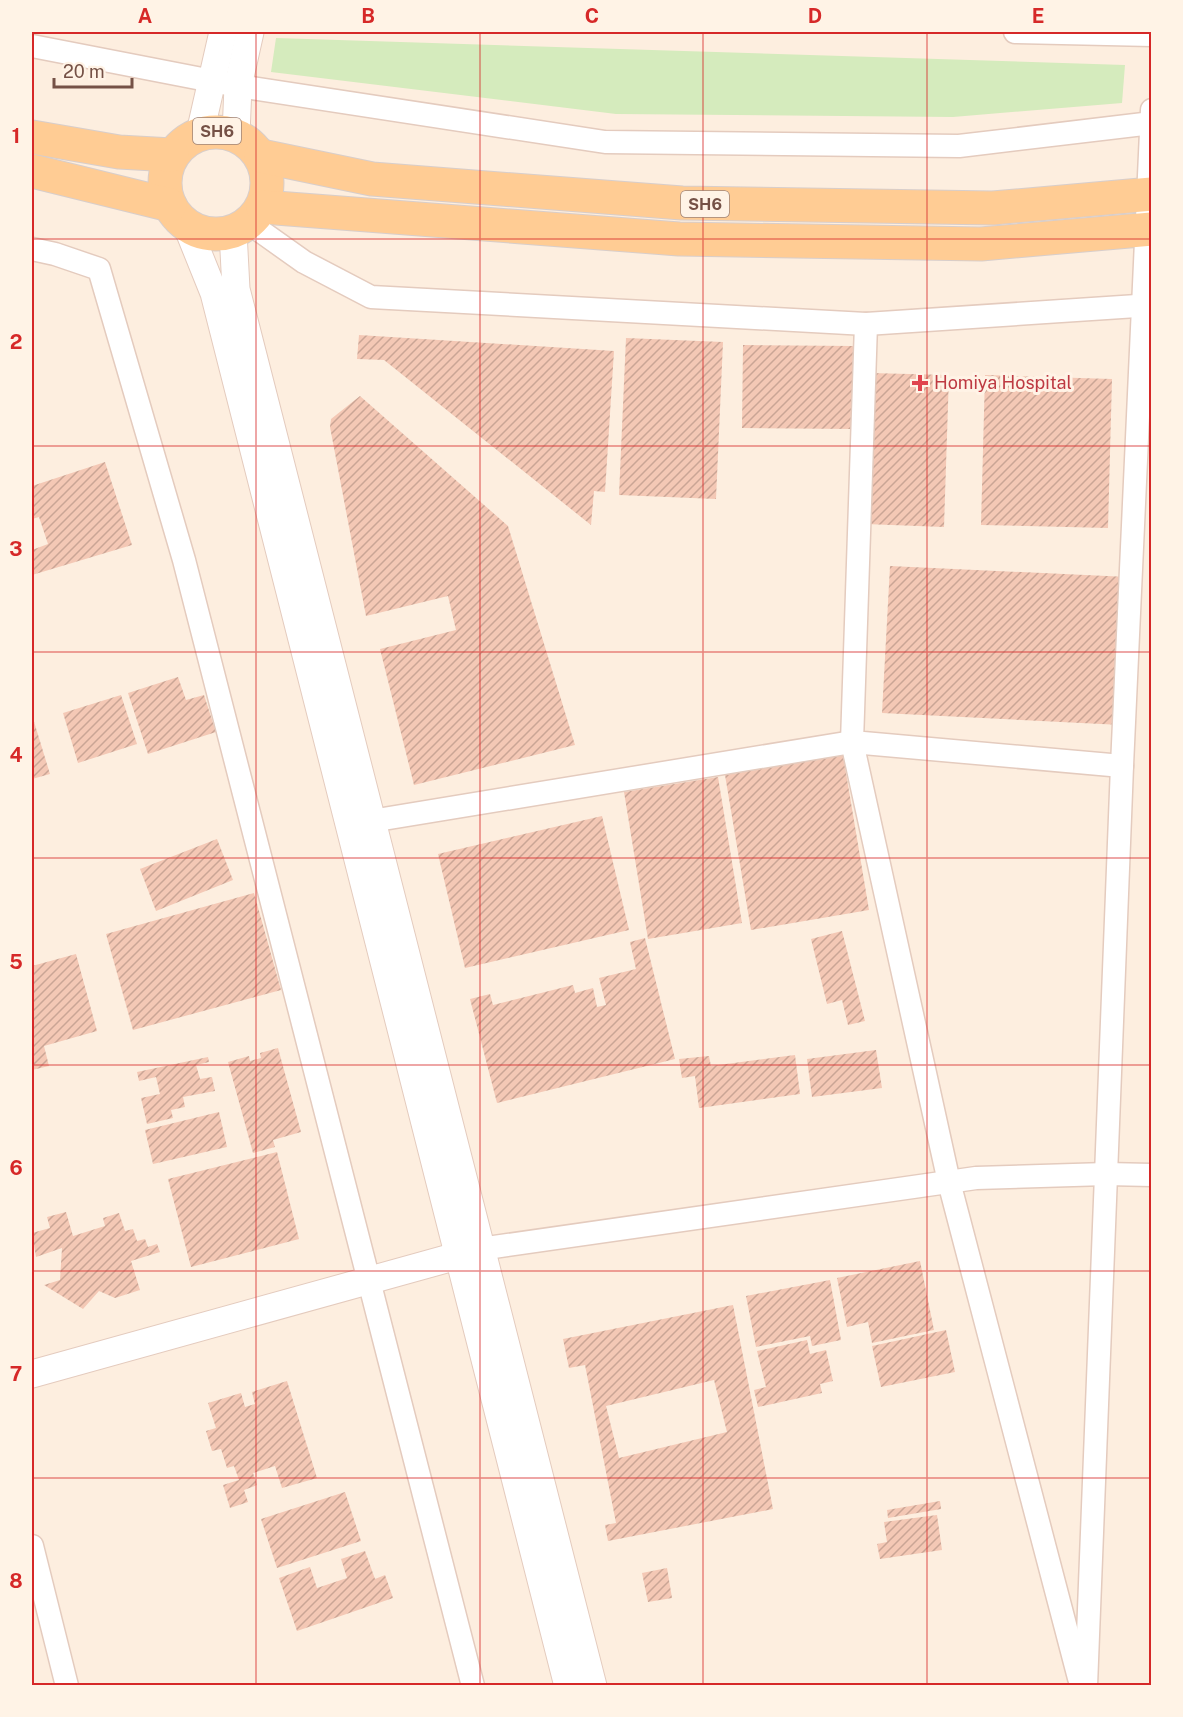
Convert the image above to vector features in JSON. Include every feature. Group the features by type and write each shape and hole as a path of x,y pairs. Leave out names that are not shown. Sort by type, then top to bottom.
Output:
{"main road":[{"name":"SH6","path":"179,215 165,195 165,177 172,155 184,142 200,133 222,131 236,134 261,156 267,170 269,189 248,221"},
{"name":"SH6","path":"32,137 119,152 172,155"},
{"name":"SH6","path":"261,156 372,179 682,203 993,208 1149,194"},
{"name":"SH6","path":"32,171 179,215 210,234 248,221 679,239 981,244 1148,230"}],"street":[{"path":"223,32 225,84 236,134"},
{"path":"200,133 250,32"},
{"path":"1016,32 1152,35"},
{"path":"32,46 225,84 604,142 960,146 1151,123"},
{"path":"1086,1686 1122,766 1147,306 1152,110"},
{"path":"179,215 214,293 469,1252 593,1686"},
{"path":"568,1686 371,821 236,289 248,221 304,262 370,297 866,324 1147,306"},
{"path":"32,249 56,254 99,269 184,560 472,1686"},
{"path":"866,324 852,742 949,1182 1080,1686"},
{"path":"371,821 852,742 1122,766"},
{"path":"32,1374 469,1252 976,1178 1152,1175"},
{"path":"32,1546 67,1686"}],"green space":[{"path":"276,38 1125,65 1122,103 953,117 616,114 271,72"}],"building":[{"path":"359,335 614,351 605,492 594,491 591,525 384,360 357,359"},
{"path":"626,338 723,342 716,499 619,495"},
{"path":"743,345 853,346 852,429 742,428"},
{"path":"870,373 949,375 944,527 865,524"},
{"path":"985,375 1112,379 1108,528 981,525"},
{"path":"360,396 508,526 575,745 414,785 380,649 456,630 448,596 366,616 330,427 331,419"},
{"path":"105,462 132,545 32,575 32,550 48,544 39,517 32,519 32,486"},
{"path":"890,566 1128,577 1121,725 882,713"},
{"path":"178,677 186,700 204,695 216,732 148,754 128,693"},
{"path":"121,695 137,744 78,763 63,713"},
{"path":"32,715 50,774 32,779"},
{"path":"843,755 869,910 751,930 725,775"},
{"path":"718,777 742,923 648,939 624,792"},
{"path":"602,816 629,930 465,968 438,854"},
{"path":"217,839 233,880 156,911 140,869"},
{"path":"254,893 281,990 133,1030 106,934"},
{"path":"842,931 865,1021 848,1025 842,1000 827,1004 811,939"},
{"path":"645,938 675,1059 497,1103 470,999 490,994 493,1005 573,985 575,993 593,988 597,1007 606,1005 599,978 636,969 630,942"},
{"path":"76,954 97,1031 44,1046 49,1066 32,1070 32,966"},
{"path":"278,1048 301,1132 273,1140 275,1147 253,1153 228,1062 249,1056 250,1061 261,1058 260,1053"},
{"path":"876,1050 882,1088 812,1097 807,1059"},
{"path":"795,1055 800,1094 699,1108 695,1076 682,1078 679,1059 709,1056 711,1066"},
{"path":"208,1057 209,1062 196,1065 200,1079 212,1077 215,1091 183,1097 185,1107 171,1110 173,1118 147,1124 141,1098 160,1094 156,1077 139,1081 137,1072"},
{"path":"219,1112 227,1147 153,1164 145,1130"},
{"path":"277,1152 299,1239 191,1267 168,1179"},
{"path":"66,1212 73,1236 105,1226 103,1218 119,1213 125,1231 133,1229 137,1241 145,1239 148,1247 157,1244 160,1252 131,1261 140,1290 115,1298 99,1291 83,1309 44,1285 60,1280 62,1248 36,1257 32,1233 50,1228 47,1217"},
{"path":"920,1261 934,1330 872,1343 868,1322 847,1327 837,1278"},
{"path":"830,1280 841,1340 812,1346 810,1336 756,1347 746,1296"},
{"path":"733,1305 773,1509 608,1541 605,1525 616,1523 585,1365 569,1368 563,1339","holes":["714,1380 727,1432 619,1458 606,1406"]},
{"path":"946,1330 955,1372 881,1387 872,1346"},
{"path":"807,1340 810,1354 826,1350 833,1381 820,1384 822,1393 758,1407 754,1390 766,1387 757,1351"},
{"path":"287,1381 317,1478 282,1488 275,1466 253,1473 257,1485 244,1490 248,1502 230,1508 223,1485 239,1480 234,1466 227,1468 221,1449 212,1451 206,1431 216,1428 208,1403 241,1393 245,1407 255,1404 252,1392"},
{"path":"345,1492 361,1541 277,1568 261,1519"},
{"path":"940,1501 941,1509 888,1518 887,1510"},
{"path":"937,1515 942,1550 880,1559 877,1544 887,1542 884,1522"},
{"path":"365,1551 375,1579 385,1575 393,1598 297,1631 279,1578 310,1567 317,1588 347,1578 341,1559"},
{"path":"667,1568 672,1598 648,1602 642,1573"}],"place":[{"name":"Homiya Hospital","path":"920,383"}]}
